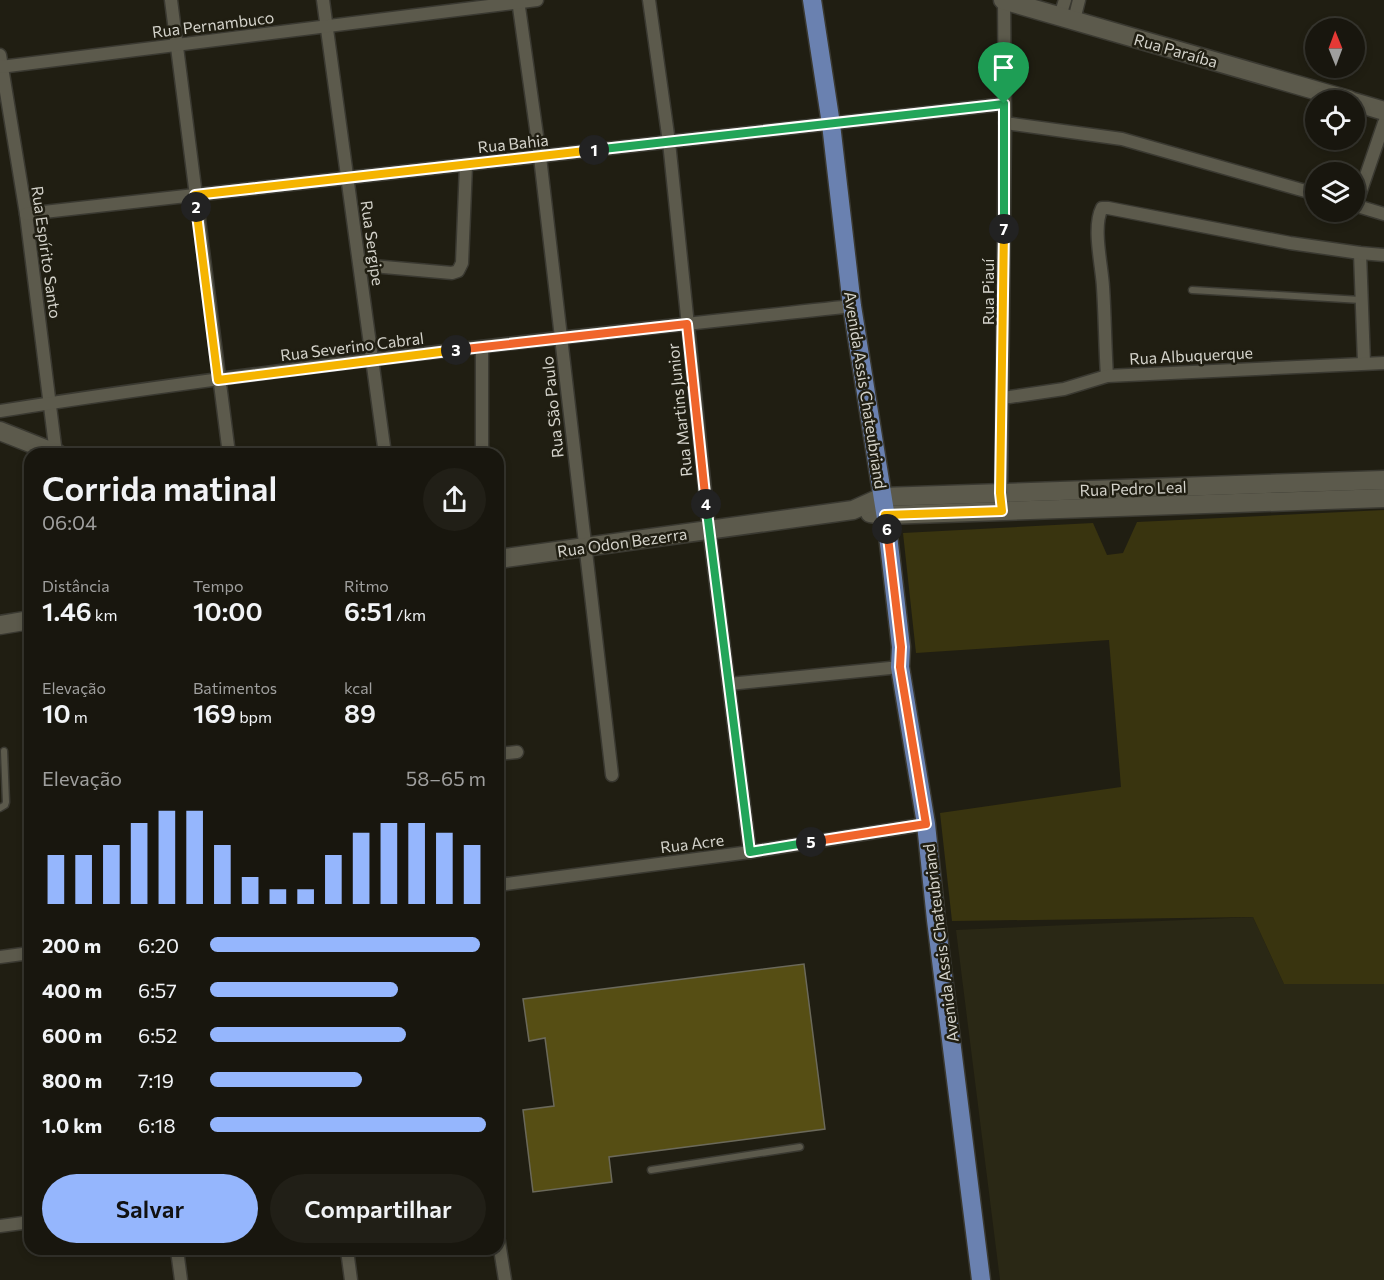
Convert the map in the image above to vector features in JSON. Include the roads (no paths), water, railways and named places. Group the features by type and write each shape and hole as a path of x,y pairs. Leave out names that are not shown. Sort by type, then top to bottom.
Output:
{"main road":[{"name":"Avenida Assis Chateubriand","path":"812,0 831,124 852,306 883,506 901,647 900,667 926,824 981,1280"},
{"name":"Rua Paraíba","path":"1003,0 1066,12 1317,90"},
{"path":"1365,105 1384,111"},
{"path":"0,431 42,448"},
{"name":"Rua Pedro Leal","path":"1001,502 1384,480"},
{"name":"Rua Pedro Leal","path":"883,506 1001,502 1384,498"},
{"name":"Rua Odon Bezerra","path":"504,558 883,506"},
{"path":"0,624 24,621"}],"street":[{"path":"171,0 228,448"},
{"name":"Rua Sergipe","path":"323,0 384,448"},
{"name":"Rua Pernambuco","path":"1,63 177,45 537,0"},
{"name":"Rua Martins Junior","path":"649,0 669,142 709,530 750,852"},
{"name":"Rua Piauí","path":"1001,502 1005,123 1003,0"},
{"path":"1066,12 1079,0"},
{"name":"Rua São Paulo","path":"518,1 540,156 612,775"},
{"name":"Rua Espírito Santo","path":"1,63 26,214 56,448"},
{"name":"Rua Bahia","path":"26,214 1004,104"},
{"path":"1005,123 1122,139 1305,191"},
{"path":"1365,177 1384,123"},
{"path":"361,265 452,273 458,271 462,262 466,165"},
{"path":"1107,376 1099,243 1099,218 1102,208 1290,243 1360,254 1384,255"},
{"path":"1365,208 1384,213"},
{"path":"1360,254 1364,363"},
{"name":"Rua Severino Cabral","path":"0,411 373,360 852,306"},
{"path":"482,347 482,448"},
{"name":"Rua Albuquerque","path":"1003,398 1064,389 1107,376 1384,363"},
{"path":"729,684 900,667"},
{"path":"504,753 517,752"},
{"name":"Rua Acre","path":"504,884 750,852 926,824"},
{"path":"0,957 24,954"},
{"path":"0,1226 24,1223"},
{"path":"178,1255 181,1280"},
{"path":"348,1255 351,1280"},
{"path":"501,1255 505,1280"}],"lane":[{"path":"1192,290 1361,300"},
{"path":"0,808 6,802 4,751"},
{"path":"651,1170 800,1147"}]}
